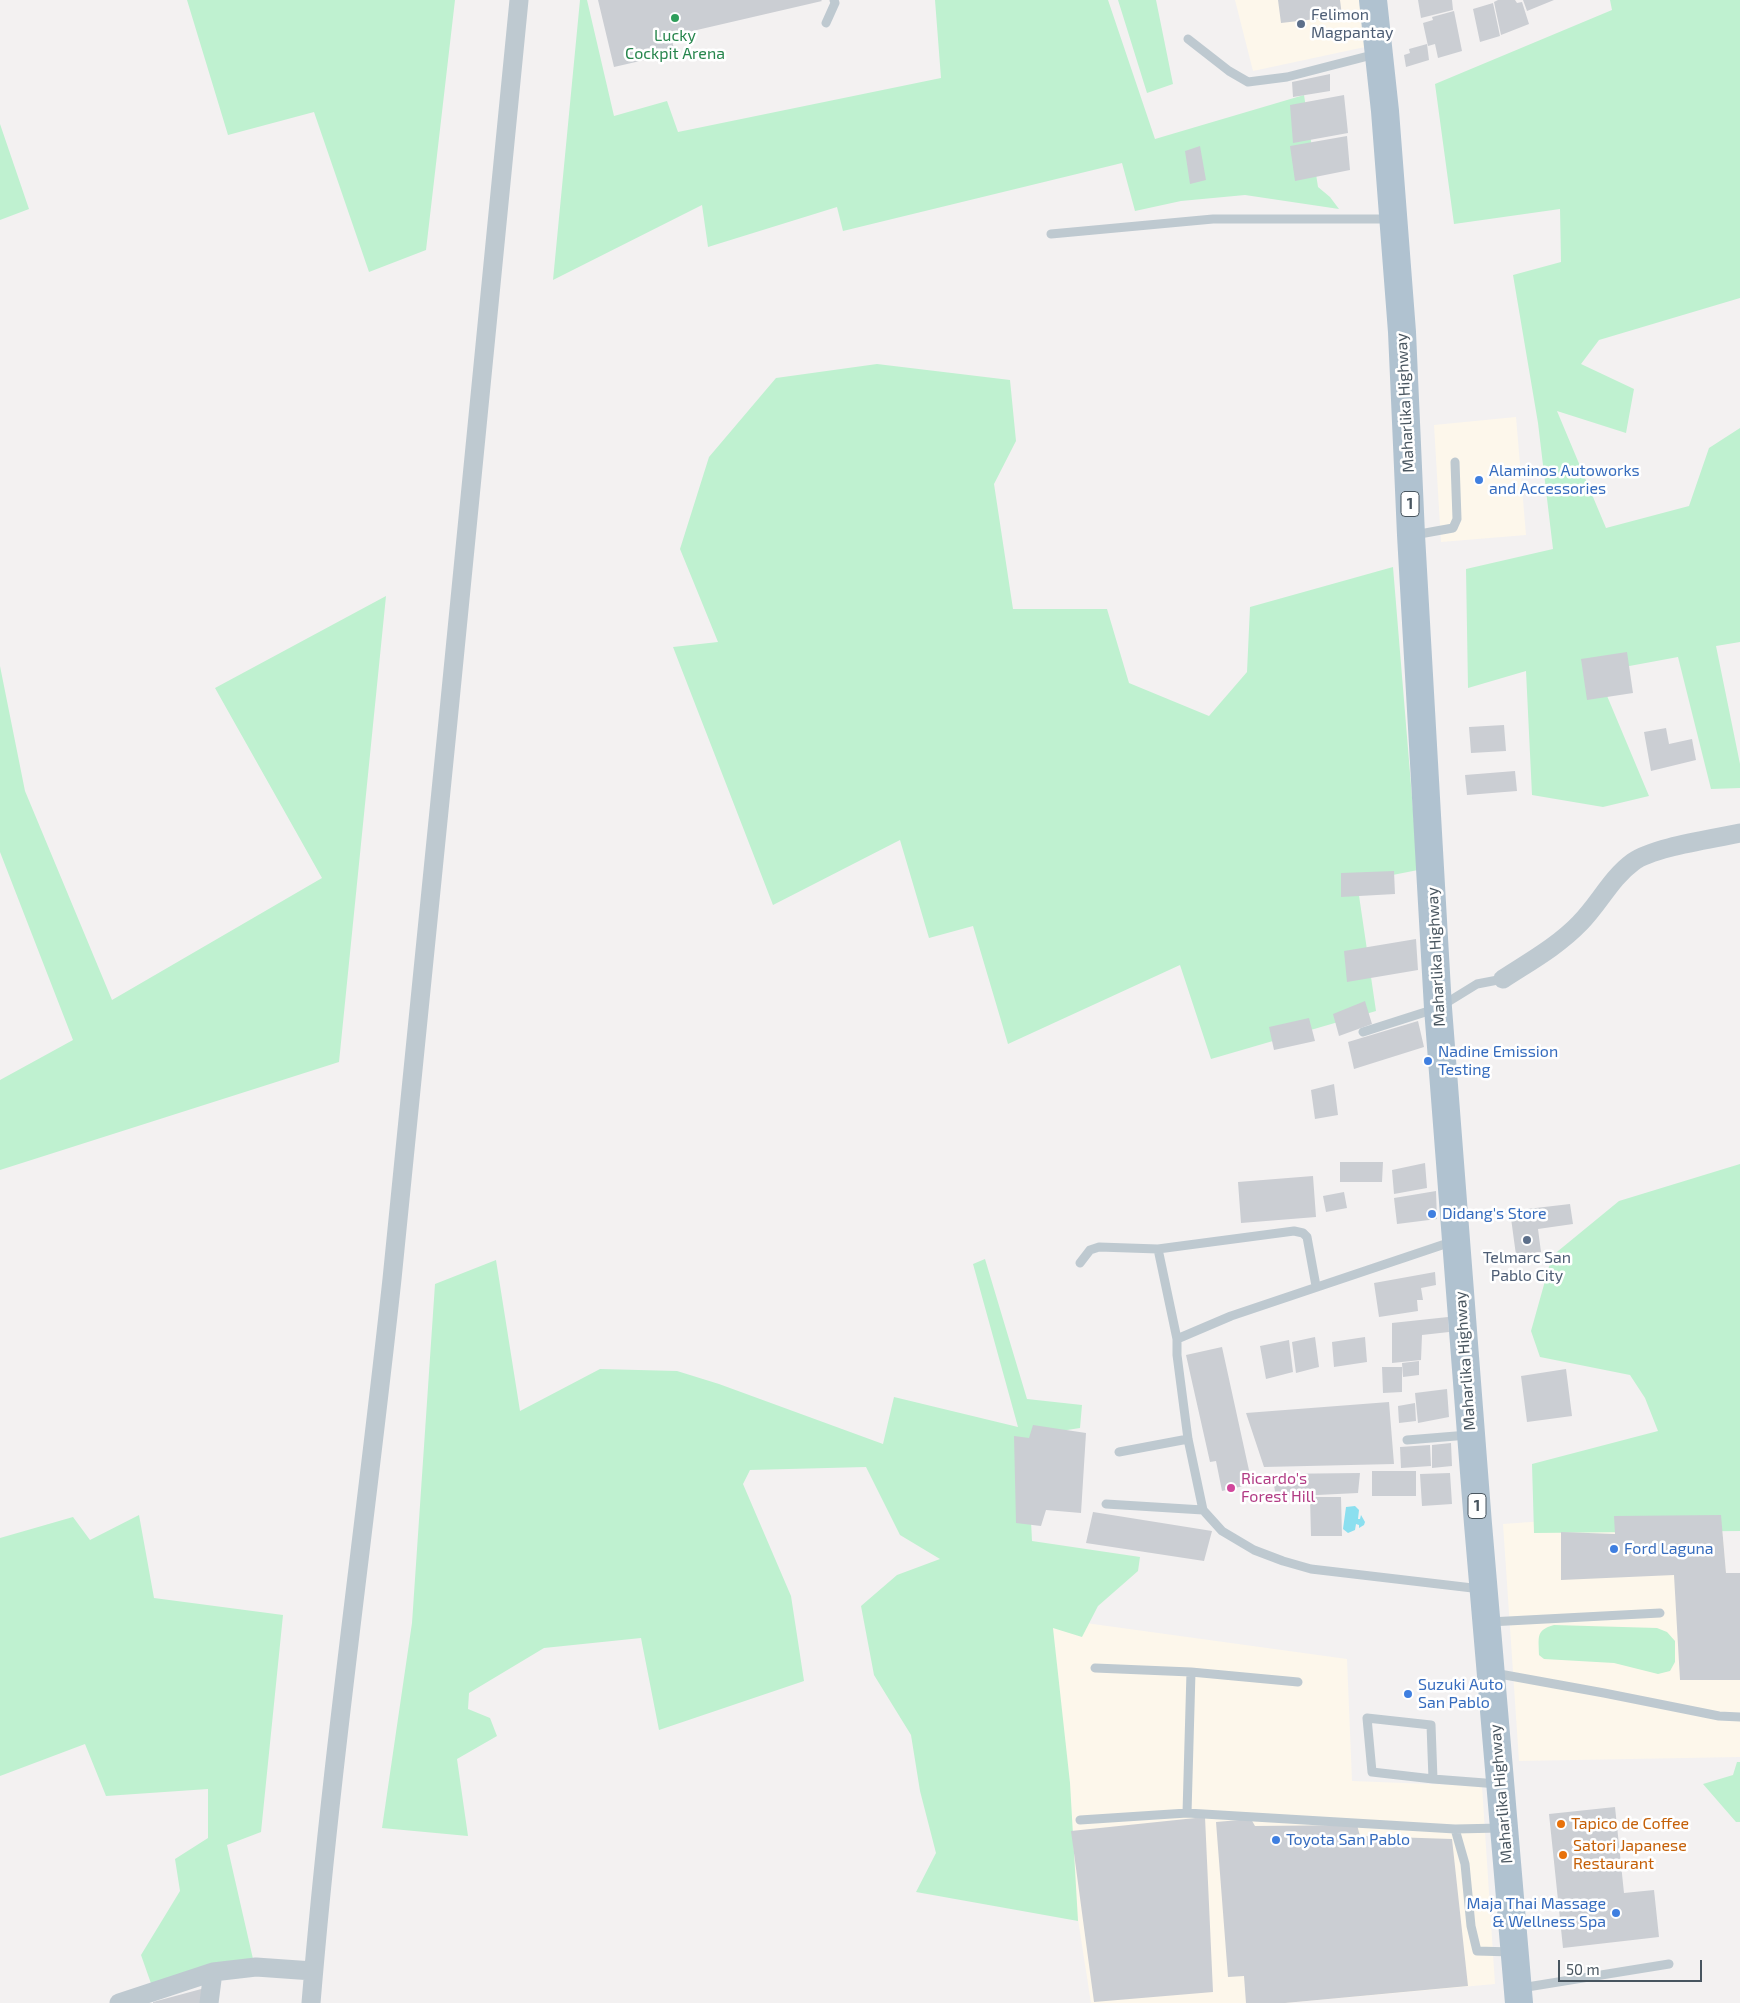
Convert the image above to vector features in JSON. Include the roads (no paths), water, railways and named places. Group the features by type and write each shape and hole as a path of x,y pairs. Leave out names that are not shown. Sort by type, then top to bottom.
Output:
{"main road":[{"name":"Maharlika Highway","path":"1373,0 1402,332 1411,535 1438,1008 1486,1622 1518,1996"}],"street":[{"path":"311,2003 427,945 519,0"},
{"path":"1503,979 1556,944 1582,922 1608,886 1633,861 1656,852 1740,833"},
{"path":"127,2002 213,1972 256,1967 314,1970"},
{"path":"209,2003 213,1972"}],"lane":[{"path":"826,23 835,3 834,0"},
{"path":"1188,39 1228,70 1248,82 1287,77 1378,53"},
{"path":"1051,234 1214,219 1393,219"},
{"path":"1411,535 1453,528 1458,520 1455,462"},
{"path":"1363,1032 1438,1008 1477,984 1503,979"},
{"path":"1080,1263 1090,1250 1099,1247 1158,1249 1294,1231 1302,1233 1307,1237 1316,1286"},
{"path":"1177,1338 1231,1316 1316,1286 1456,1240"},
{"path":"1158,1249 1177,1338 1177,1355 1188,1439 1203,1510 1222,1531 1254,1550 1311,1569 1484,1589"},
{"path":"1407,1440 1471,1435"},
{"path":"1119,1452 1188,1439"},
{"path":"1106,1504 1203,1510"},
{"path":"1486,1622 1660,1613"},
{"path":"1095,1668 1191,1672 1298,1682"},
{"path":"1187,1814 1191,1672"},
{"path":"1491,1673 1719,1716 1740,1717"},
{"path":"1433,1780 1431,1725 1367,1718 1372,1772 1433,1780 1500,1784"},
{"path":"1080,1820 1187,1814 1455,1829 1504,1828"},
{"path":"1455,1829 1465,1864 1471,1926 1477,1951 1515,1952"},
{"path":"1518,1996 1669,1964"}],"water":[{"path":"1355,1506 1359,1510 1358,1519 1360,1519 1361,1515 1365,1522 1359,1528 1359,1525 1356,1524 1355,1530 1348,1533 1343,1529 1346,1507"}],"place":[{"name":"Lucky Cockpit Arena","path":"675,18"},
{"name":"Felimon Magpantay","path":"1301,24"},
{"name":"Alaminos Autoworks and Accessories","path":"1479,480"},
{"name":"Nadine Emission Testing","path":"1428,1061"},
{"name":"Didang's Store","path":"1432,1214"},
{"name":"Telmarc San Pablo City","path":"1527,1240"},
{"name":"Ricardo's Forest Hill","path":"1231,1488"},
{"name":"Ford Laguna","path":"1614,1549"},
{"name":"Suzuki Auto San Pablo","path":"1408,1694"},
{"name":"Tapico de Coffee","path":"1561,1824"},
{"name":"Toyota San Pablo","path":"1276,1840"},
{"name":"Satori Japanese Restaurant","path":"1563,1855"},
{"name":"Maja Thai Massage & Wellness Spa","path":"1616,1913"}]}
